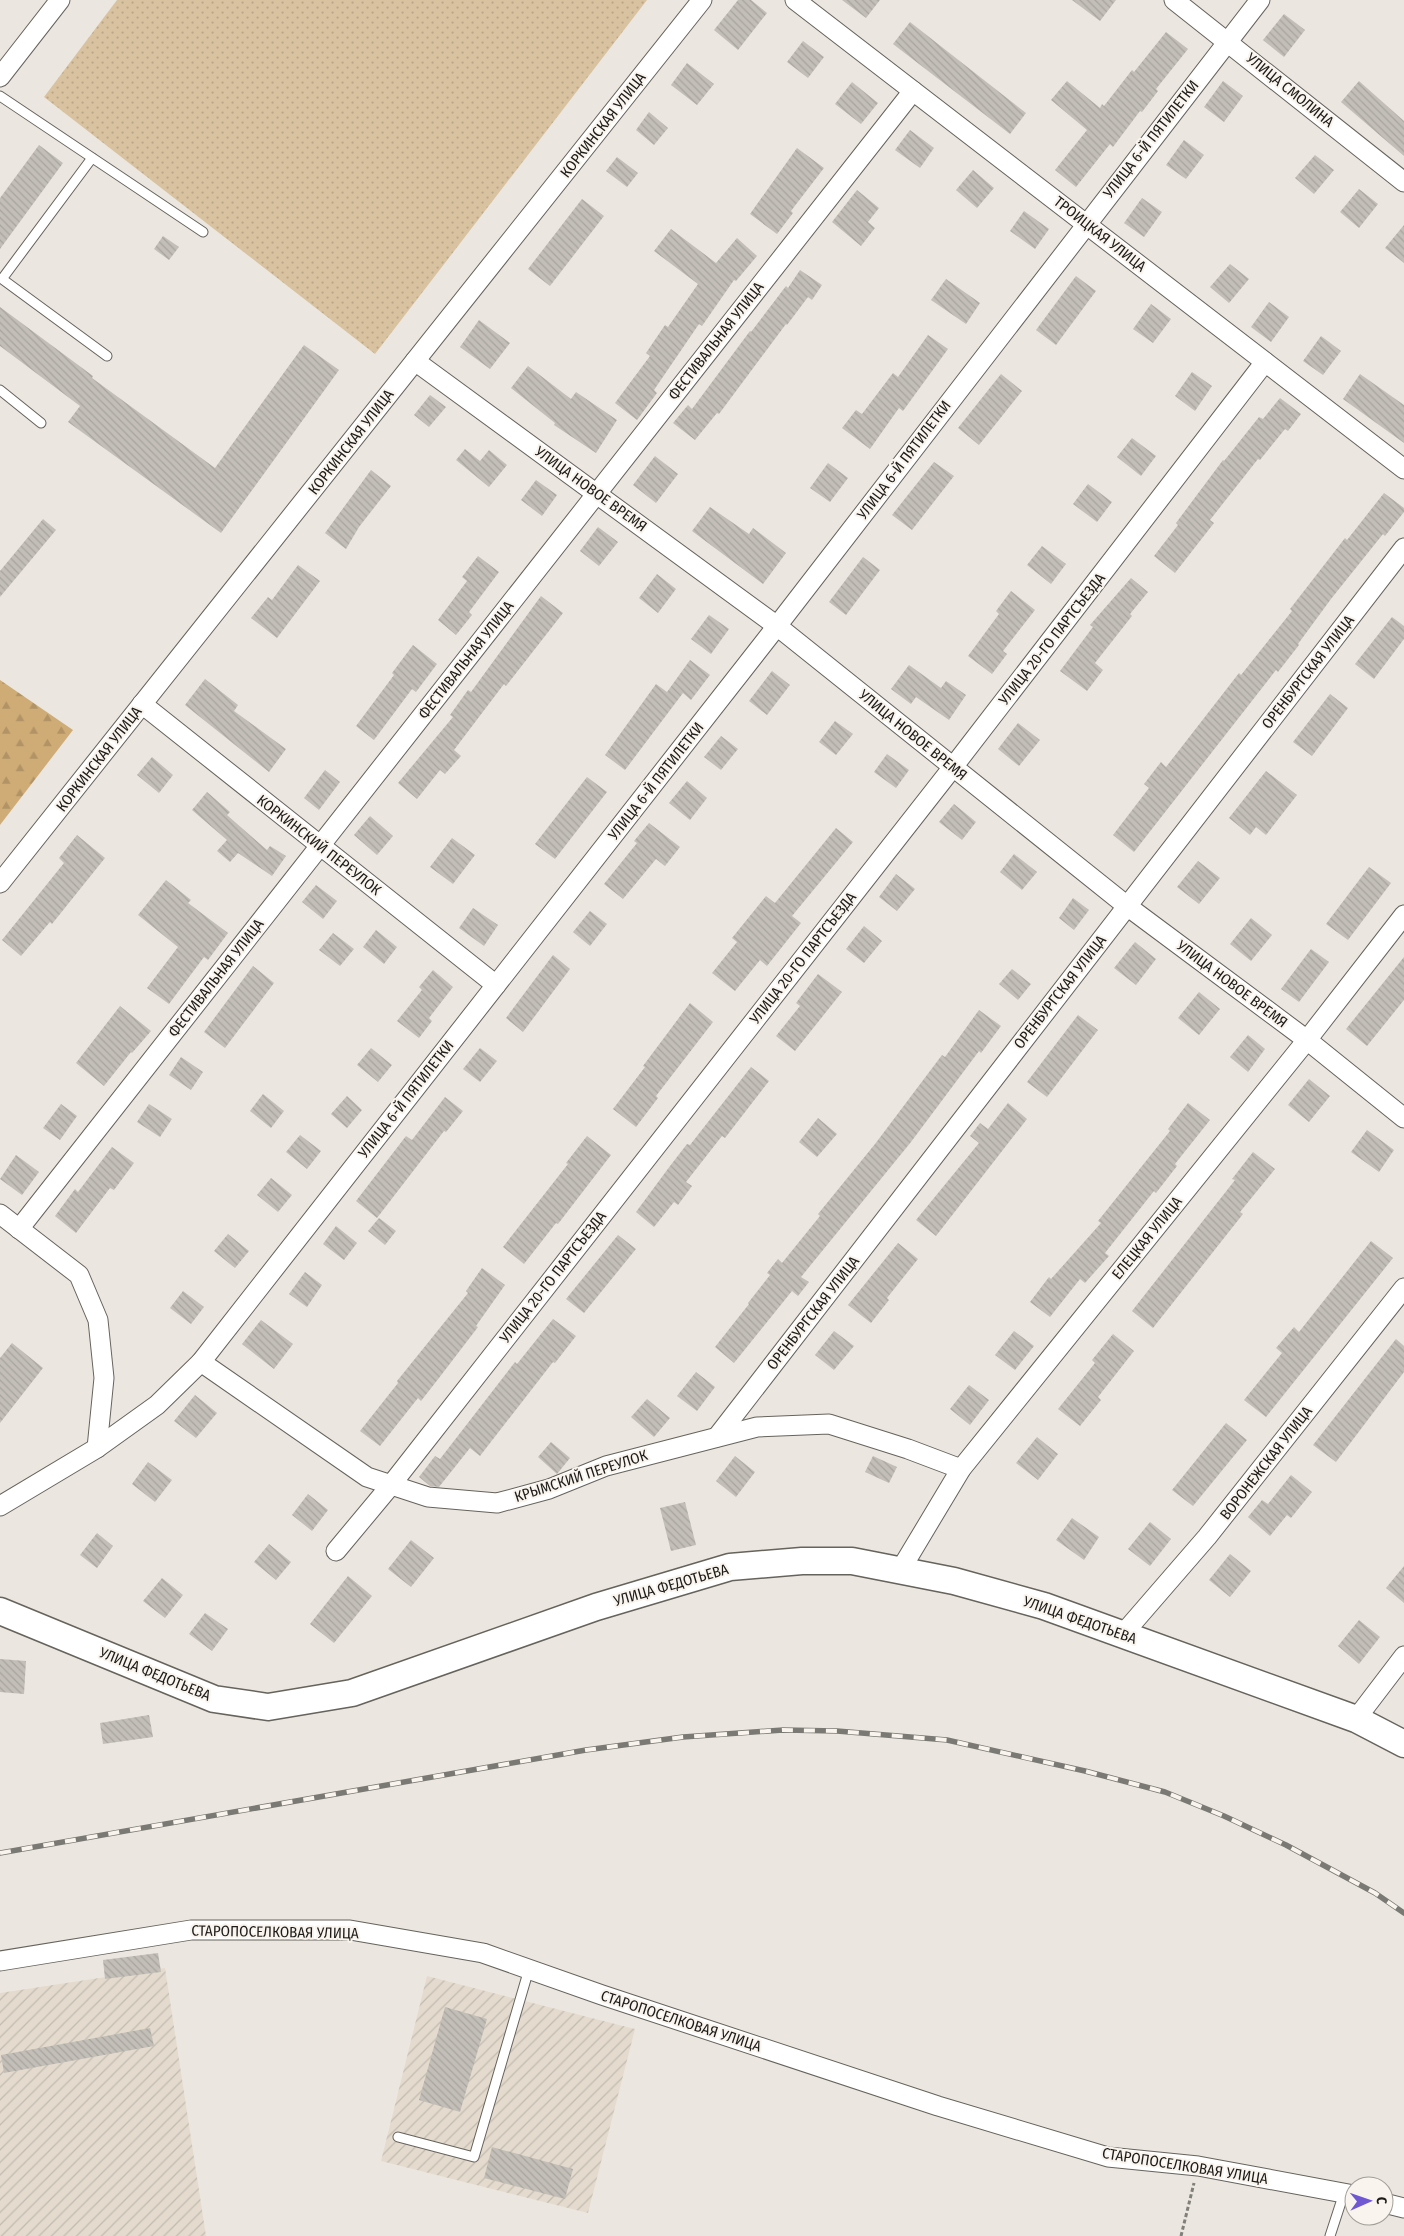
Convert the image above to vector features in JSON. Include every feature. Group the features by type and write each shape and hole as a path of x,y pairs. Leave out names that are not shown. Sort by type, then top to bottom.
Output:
{"main road":[{"name":"УЛИЦА ФЕДОТЬЕВА","path":"0,1611 214,1699 268,1707 352,1693 596,1607 730,1567 802,1561 852,1561 901,1569 954,1581 1044,1606 1356,1719 1404,1744"}],"street":[{"path":"3,67 60,0"},
{"name":"КОРКИНСКАЯ УЛИЦА","path":"0,883 702,0"},
{"name":"ТРОИЦКАЯ УЛИЦА","path":"795,0 1404,469"},
{"name":"УЛИЦА СМОЛИНА","path":"1174,0 1404,182"},
{"name":"УЛИЦА 6-Й ПЯТИЛЕТКИ","path":"0,1506 96,1448 157,1405 201,1362 777,626 1260,0"},
{"name":"ФЕСТИВАЛЬНАЯ УЛИЦА","path":"19,1229 913,91"},
{"name":"УЛИЦА НОВОЕ ВРЕМЯ","path":"415,361 777,626 1127,906 1307,1040 1404,1118"},
{"name":"УЛИЦА 20-ГО ПАРТСЪЕЗДА","path":"336,1551 391,1485 952,767 1265,362"},
{"name":"ОРЕНБУРГСКАЯ УЛИЦА","path":"717,1437 1404,548"},
{"name":"КОРКИНСКИЙ ПЕРЕУЛОК","path":"142,704 496,985"},
{"name":"ЕЛЕЦКАЯ УЛИЦА","path":"901,1569 961,1469 1307,1040 1404,915"},
{"path":"0,1214 80,1275 98,1320 104,1378 96,1448"},
{"name":"ВОРОНЕЖСКАЯ УЛИЦА","path":"1123,1634 1207,1537 1404,1288"},
{"name":"КРЫМСКИЙ ПЕРЕУЛОК","path":"201,1362 367,1477 428,1496 497,1503 549,1489 606,1466 757,1427 829,1424 908,1449 961,1469"},
{"path":"1356,1719 1404,1656"},
{"name":"СТАРОПОСЕЛКОВАЯ УЛИЦА","path":"0,1961 191,1930 350,1930 483,1953 938,2106 1108,2157 1198,2166 1344,2193"}],"lane":[{"path":"0,96 203,232"},
{"path":"92,158 2,279 107,356"},
{"path":"0,390 41,423"},
{"path":"398,2137 474,2158 530,1969"},
{"path":"1330,2236 1344,2205"}],"path":[{"path":"1180,2236 1198,2166"}],"shaded area":[{"path":"117,0 647,0 375,354 44,97"},
{"path":"165,1968 206,2236 0,2236 0,1993"},
{"path":"427,1976 635,2029 588,2213 381,2161"}],"green space":[{"path":"0,680 73,730 0,825"}],"building":[{"path":"738,0 751,0 767,13 738,50 714,30"},
{"path":"842,0 880,0 866,18"},
{"path":"1072,0 1116,0 1100,21"},
{"path":"1284,14 1305,30 1284,57 1263,40"},
{"path":"910,22 1026,113 1010,134 893,44"},
{"path":"1166,32 1188,49 1156,89 1158,91 1142,112 1140,111 1113,147 1110,144 1076,187 1055,170 1087,130 1051,100 1067,81 1100,108 1102,104 1104,106 1132,70 1134,72"},
{"path":"803,41 824,57 808,78 787,62"},
{"path":"687,63 714,84 697,105 671,85"},
{"path":"1223,81 1243,96 1224,122 1204,107"},
{"path":"1359,81 1404,121 1404,156 1341,102"},
{"path":"852,82 878,103 861,124 835,104"},
{"path":"649,112 668,128 654,145 636,130"},
{"path":"910,130 934,148 920,168 895,150"},
{"path":"1184,140 1204,155 1186,179 1166,165"},
{"path":"39,145 63,163 0,249 0,198"},
{"path":"797,148 824,168 791,211 793,213 777,234 750,214"},
{"path":"1315,155 1334,170 1314,194 1295,178"},
{"path":"617,157 638,173 627,187 606,171"},
{"path":"973,170 994,188 977,208 956,190"},
{"path":"1359,189 1378,204 1359,228 1340,212"},
{"path":"857,190 879,208 868,222 875,228 861,246 832,222"},
{"path":"1142,198 1162,212 1144,237 1124,223"},
{"path":"582,199 604,216 550,286 528,269"},
{"path":"1024,211 1049,229 1035,249 1010,231"},
{"path":"1404,225 1404,263 1385,248"},
{"path":"671,229 716,263 737,238 757,256 736,281 734,280 702,326 699,324 654,390 657,393 637,420 615,403 650,356 646,353 665,325 668,327 698,284 654,251"},
{"path":"163,236 179,247 169,260 154,249"},
{"path":"1230,264 1249,279 1229,303 1210,287"},
{"path":"800,270 822,285 812,300 808,297 719,414 717,413 695,440 673,423 688,405 692,409 750,331 786,286 788,288"},
{"path":"1076,276 1096,291 1056,345 1036,330"},
{"path":"946,279 980,303 966,324 931,300"},
{"path":"1269,302 1289,317 1271,342 1251,327"},
{"path":"1151,304 1171,319 1153,343 1133,329"},
{"path":"0,307 93,376 92,378 215,468 304,345 339,370 221,533 68,422 80,406 0,346"},
{"path":"479,320 510,343 490,369 460,347"},
{"path":"928,335 948,349 903,411 899,408 870,449 842,428 856,410 862,414 893,373 898,377"},
{"path":"1321,336 1341,351 1323,375 1303,361"},
{"path":"528,366 571,399 576,392 617,420 596,453 554,425 555,423 511,388"},
{"path":"1192,372 1212,386 1195,411 1175,396"},
{"path":"1001,374 1022,391 979,445 958,428"},
{"path":"1360,374 1404,405 1404,443 1343,399"},
{"path":"430,395 446,407 429,427 414,415"},
{"path":"1280,398 1301,414 1288,431 1285,429 1260,460 1258,459 1210,520 1214,523 1175,573 1154,556 1223,460 1259,417 1263,419"},
{"path":"1132,438 1156,456 1141,476 1117,457"},
{"path":"465,449 480,461 489,450 507,465 489,487 456,460"},
{"path":"655,456 678,474 656,503 633,485"},
{"path":"934,462 954,476 912,530 892,515"},
{"path":"828,463 848,478 830,502 810,488"},
{"path":"371,470 391,486 359,527 346,549 325,533"},
{"path":"536,480 557,495 542,516 521,500"},
{"path":"1088,484 1112,502 1097,522 1073,504"},
{"path":"1384,493 1404,508 1404,512 1385,536 1383,534 1331,599 1278,672 1276,670 1134,852 1113,835 1149,788 1144,784 1161,762 1166,767 1239,673 1241,675 1292,611 1290,609 1345,538 1347,540"},
{"path":"710,507 749,534 753,528 786,553 763,584 692,531"},
{"path":"43,519 56,530 0,597 0,571"},
{"path":"598,527 618,542 599,566 580,551"},
{"path":"1042,546 1066,564 1051,584 1027,565"},
{"path":"478,556 499,572 469,612 472,615 456,635 438,620 467,581 462,577"},
{"path":"863,557 880,570 846,615 829,602"},
{"path":"298,565 320,581 277,638 251,618 268,597 272,600"},
{"path":"657,574 676,589 658,613 639,598"},
{"path":"1131,578 1148,592 1130,614 1132,616 1095,663 1103,670 1087,691 1060,671 1093,627 1090,625"},
{"path":"1011,591 1035,610 1003,651 1007,654 992,674 968,656 999,614 996,611"},
{"path":"541,596 563,613 506,686 504,684 454,750 461,756 445,774 440,770 417,799 398,783 453,717 450,715 468,690 471,692"},
{"path":"709,615 729,629 711,654 691,639"},
{"path":"1392,617 1404,626 1404,639 1374,679 1355,664"},
{"path":"413,645 437,664 416,692 412,689 374,740 356,726 394,675 392,673"},
{"path":"690,660 710,675 691,700 683,693 625,770 605,755 656,684 667,692"},
{"path":"909,665 941,688 946,681 966,695 949,720 916,697 911,704 891,689"},
{"path":"772,671 790,685 767,715 749,701"},
{"path":"205,679 238,705 234,711 286,749 269,772 185,705"},
{"path":"1330,694 1348,708 1312,756 1293,742"},
{"path":"835,721 853,734 836,755 819,742"},
{"path":"1018,723 1040,740 1019,766 998,749"},
{"path":"721,736 738,749 721,770 704,757"},
{"path":"887,754 909,770 896,788 874,772"},
{"path":"152,757 173,775 159,793 137,775"},
{"path":"325,770 340,782 319,810 304,798"},
{"path":"1266,771 1297,795 1266,835 1256,827 1250,835 1229,818"},
{"path":"587,777 607,792 555,859 535,844"},
{"path":"687,781 707,798 690,820 669,803"},
{"path":"207,792 230,812 227,815 267,850 270,846 286,856 272,876 238,853 230,862 217,851 227,840 192,810"},
{"path":"954,804 976,822 962,840 939,822"},
{"path":"370,816 393,836 377,855 354,835"},
{"path":"649,823 680,847 665,866 656,859 623,899 604,884 637,843 634,841"},
{"path":"836,828 853,842 792,916 801,923 767,966 760,960 735,991 712,973 737,942 732,938 766,896 775,903"},
{"path":"77,835 105,858 52,924 50,922 21,956 2,940 64,863 59,858"},
{"path":"452,838 475,855 453,884 430,867"},
{"path":"1014,854 1037,872 1022,890 1000,872"},
{"path":"1198,861 1220,878 1199,904 1177,887"},
{"path":"1369,867 1391,883 1348,940 1326,924"},
{"path":"896,874 915,889 897,911 879,897"},
{"path":"166,880 191,900 188,903 228,933 208,960 204,957 169,1004 147,988 178,947 138,915"},
{"path":"316,885 337,901 323,919 302,902"},
{"path":"1073,898 1089,910 1074,930 1059,918"},
{"path":"473,908 498,925 484,946 459,928"},
{"path":"590,911 607,924 590,946 573,932"},
{"path":"1251,918 1272,935 1251,961 1230,944"},
{"path":"864,926 882,941 864,963 846,949"},
{"path":"376,930 397,947 384,964 363,947"},
{"path":"333,933 354,949 340,966 319,950"},
{"path":"1135,942 1156,959 1136,985 1114,968"},
{"path":"1311,949 1329,962 1299,1002 1281,989"},
{"path":"553,955 570,969 523,1032 506,1018"},
{"path":"1404,957 1404,1000 1367,1046 1346,1029"},
{"path":"253,966 274,983 225,1048 204,1032"},
{"path":"1012,969 1031,984 1018,1000 999,984"},
{"path":"433,970 453,987 429,1018 432,1021 419,1038 397,1021 422,990 419,987"},
{"path":"818,974 842,992 795,1051 776,1036 800,1006 796,1003"},
{"path":"1199,992 1220,1009 1199,1035 1178,1018"},
{"path":"690,1003 713,1022 656,1096 658,1098 636,1127 613,1109"},
{"path":"120,1006 151,1031 131,1052 104,1086 76,1063"},
{"path":"979,1010 1001,1026 981,1053 979,1051 911,1142 801,1277 809,1282 798,1296 792,1291 734,1363 715,1347 770,1275 767,1273 778,1259 782,1263 820,1216 818,1214 875,1144 942,1055 945,1057"},
{"path":"1078,1015 1098,1030 1047,1097 1027,1082"},
{"path":"1248,1035 1265,1049 1248,1072 1230,1057"},
{"path":"371,1048 392,1065 378,1082 357,1065"},
{"path":"480,1048 497,1061 480,1082 463,1069"},
{"path":"181,1057 203,1072 191,1090 169,1075"},
{"path":"751,1067 769,1081 725,1138 722,1136 686,1182 692,1186 678,1205 674,1202 654,1227 636,1212 687,1144 690,1145"},
{"path":"1309,1079 1330,1096 1309,1122 1288,1105"},
{"path":"263,1094 284,1111 271,1128 250,1111"},
{"path":"347,1096 362,1110 347,1128 331,1114"},
{"path":"445,1097 463,1111 446,1132 444,1131 377,1218 356,1201 406,1136 412,1140"},
{"path":"1008,1103 1027,1119 936,1236 916,1220 979,1143 970,1136 980,1123 988,1129"},
{"path":"1188,1103 1210,1120 1175,1164 1177,1166 1156,1193 1154,1191 1105,1253 1109,1256 1085,1283 1080,1279 1050,1317 1030,1302 1049,1277 1051,1279 1101,1223 1098,1221 1170,1131 1168,1129"},
{"path":"61,1104 77,1116 60,1140 43,1128"},
{"path":"149,1104 172,1119 160,1137 137,1122"},
{"path":"818,1118 837,1134 817,1157 799,1142"},
{"path":"1367,1130 1394,1150 1379,1172 1351,1152"},
{"path":"300,1135 321,1151 307,1169 286,1152"},
{"path":"587,1136 611,1155 558,1224 556,1223 524,1264 503,1247 568,1164 566,1163"},
{"path":"112,1147 134,1163 114,1190 110,1188 76,1233 55,1216 75,1189 78,1192"},
{"path":"1253,1152 1275,1169 1240,1212 1243,1214 1153,1328 1132,1311 1235,1180 1232,1179"},
{"path":"16,1155 39,1172 22,1195 0,1179"},
{"path":"271,1178 292,1195 278,1212 257,1195"},
{"path":"379,1218 396,1231 385,1245 368,1231"},
{"path":"336,1226 357,1243 344,1260 323,1244"},
{"path":"228,1234 249,1251 235,1268 214,1251"},
{"path":"618,1235 636,1249 584,1313 566,1299"},
{"path":"1371,1241 1393,1258 1266,1417 1244,1400 1282,1353 1276,1348 1294,1327 1299,1332"},
{"path":"898,1243 918,1259 887,1298 889,1300 871,1323 848,1305"},
{"path":"482,1268 505,1285 476,1326 478,1327 439,1378 421,1401 418,1398 380,1446 360,1431 398,1383 397,1381 468,1293 466,1291"},
{"path":"305,1272 322,1285 307,1307 289,1294"},
{"path":"183,1291 204,1307 191,1324 170,1308"},
{"path":"553,1319 576,1336 555,1363 553,1362 480,1456 470,1448 439,1487 430,1486 419,1477 435,1456 440,1459 515,1362 517,1364"},
{"path":"261,1320 293,1344 274,1369 242,1344"},
{"path":"834,1331 854,1346 834,1370 815,1355"},
{"path":"1014,1331 1034,1346 1015,1370 995,1355"},
{"path":"1113,1334 1134,1351 1098,1397 1101,1400 1080,1426 1058,1409 1095,1363 1092,1360"},
{"path":"1396,1339 1404,1346 1404,1372 1336,1462 1313,1445"},
{"path":"12,1343 43,1368 0,1423 0,1358"},
{"path":"696,1372 715,1387 697,1411 677,1396"},
{"path":"969,1385 989,1400 970,1425 950,1409"},
{"path":"195,1395 217,1413 196,1438 174,1421"},
{"path":"647,1399 670,1418 654,1437 631,1417"},
{"path":"1226,1423 1247,1440 1193,1506 1172,1490"},
{"path":"1037,1437 1058,1454 1038,1480 1016,1463"},
{"path":"551,1442 570,1458 557,1474 538,1457"},
{"path":"735,1456 755,1472 736,1497 716,1481"},
{"path":"873,1456 897,1467 889,1483 865,1472"},
{"path":"148,1462 172,1480 155,1502 132,1484"},
{"path":"1291,1475 1312,1492 1291,1518 1287,1515 1270,1536 1248,1517 1262,1500 1268,1504"},
{"path":"308,1494 328,1510 312,1531 292,1515"},
{"path":"685,1502 696,1545 671,1551 660,1508"},
{"path":"1072,1518 1099,1537 1084,1560 1056,1540"},
{"path":"1150,1522 1171,1539 1150,1566 1128,1549"},
{"path":"97,1533 113,1546 97,1568 80,1555"},
{"path":"411,1540 434,1558 411,1587 388,1569"},
{"path":"269,1544 291,1562 276,1580 254,1562"},
{"path":"1230,1554 1251,1571 1230,1597 1209,1580"},
{"path":"1404,1566 1404,1603 1386,1588"},
{"path":"348,1576 372,1596 334,1643 310,1624"},
{"path":"162,1578 183,1595 165,1618 143,1601"},
{"path":"205,1613 228,1629 212,1651 189,1634"},
{"path":"1359,1620 1380,1637 1359,1664 1338,1646"},
{"path":"0,1659 26,1661 24,1694 0,1692"},
{"path":"149,1715 153,1737 103,1744 100,1723"},
{"path":"158,1953 161,1972 105,1979 103,1960"},
{"path":"445,2007 487,2019 460,2112 419,2100"},
{"path":"150,2028 154,2046 4,2073 1,2055"},
{"path":"492,2147 573,2169 565,2199 484,2178"}],"railway":[{"path":"0,1853 586,1750 683,1737 783,1730 837,1731 947,1740 1085,1771 1165,1792 1224,1816 1286,1845 1375,1893 1404,1913"}]}
